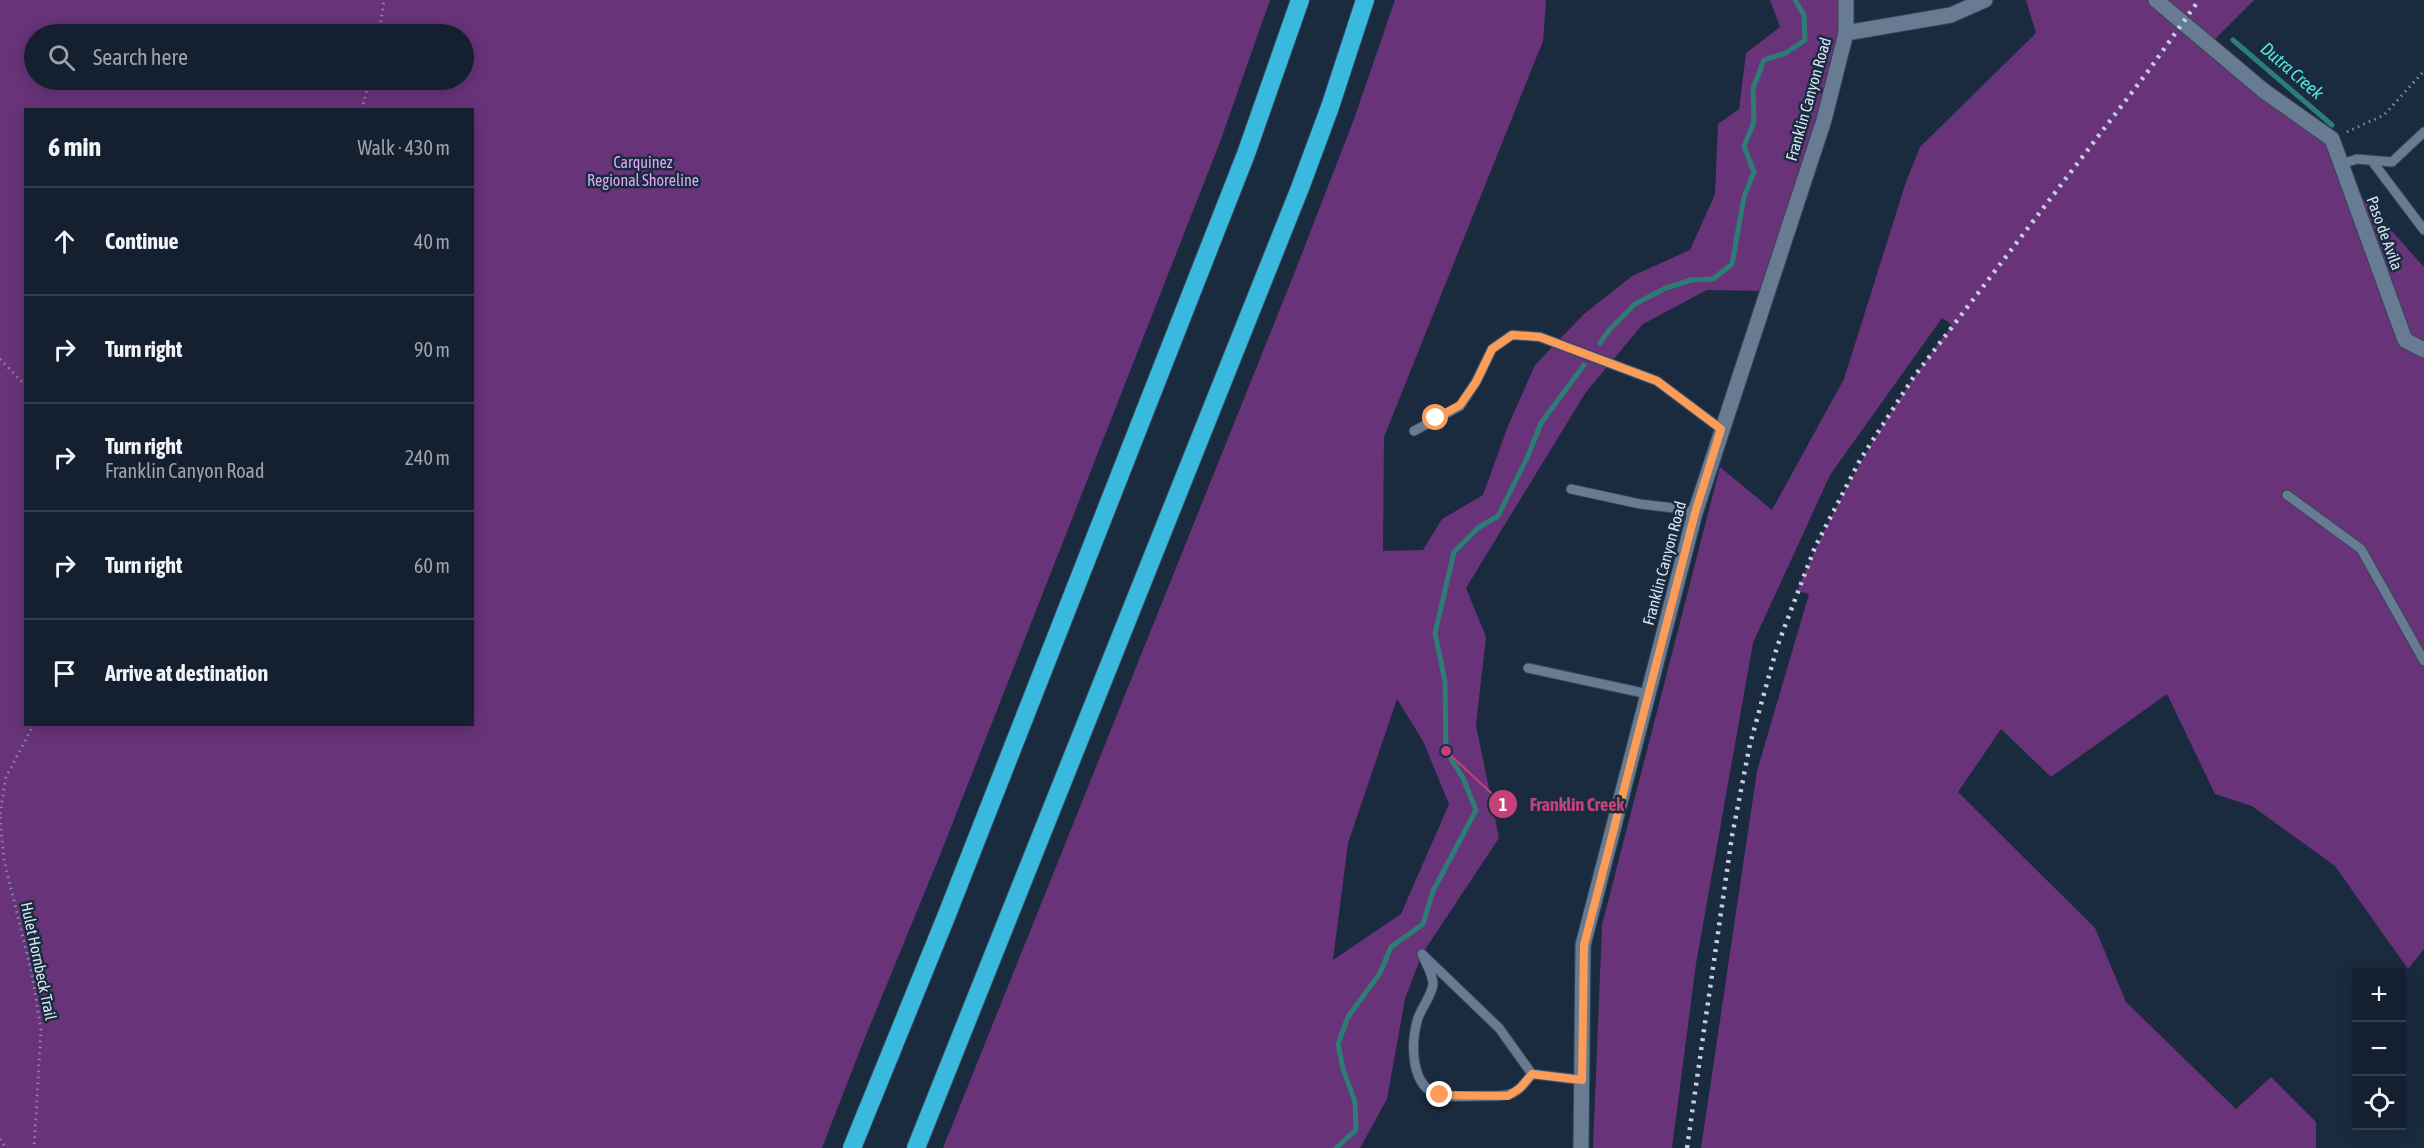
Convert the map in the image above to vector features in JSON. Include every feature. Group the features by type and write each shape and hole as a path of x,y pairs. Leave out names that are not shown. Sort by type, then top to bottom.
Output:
{"highway":[{"path":"852,1148 946,917 1234,186 1275,76 1300,0"},
{"path":"916,1148 1295,198 1330,107 1365,0"}],"street":[{"name":"Franklin Canyon Road","path":"1581,1148 1584,945 1695,513 1824,120 1846,33 1846,0"},
{"path":"1846,33 1951,15 1985,0"},
{"path":"2156,0 2264,91 2332,139"},
{"name":"Paso de Avila","path":"2332,139 2405,340 2424,350"}],"lane":[{"path":"2341,164 2357,159 2392,162 2424,132"},
{"path":"2372,161 2424,230"},
{"path":"1414,431 1460,405 1476,382 1492,349 1512,335 1540,337 1657,381 1721,429"},
{"path":"1571,489 1695,513"},
{"path":"2287,495 2361,549 2424,662"},
{"path":"1528,668 1648,694"},
{"path":"1532,1074 1520,1088 1508,1096 1440,1095 1425,1085 1420,1079 1415,1064 1413,1049 1418,1019 1433,986 1422,954 1499,1028 1532,1074 1582,1080"}],"path":[{"path":"380,24 384,0"},
{"path":"2332,139 2384,115 2424,71"},
{"path":"362,108 367,90"},
{"path":"0,359 24,385"},
{"name":"Hulet Hornbeck Trail","path":"33,726 6,777 0,815 4,860 32,974 41,1030 34,1148"},
{"path":"0,1140 6,1148"}],"green space":[{"name":"Carquinez Regional Shoreline","path":"0,0 1270,0 1220,142 942,850 822,1148 0,1148"},
{"path":"1395,0 1546,0 1543,41 1384,437 1383,551 1423,550 1442,519 1483,495 1508,426 1535,365 1584,314 1632,276 1690,250 1715,194 1718,124 1739,109 1746,53 1780,27 1770,0 1846,0 1846,33 1767,291 1707,290 1643,324 1586,392 1466,588 1486,637 1476,725 1499,838 1422,954 1405,999 1387,1099 1360,1148 943,1148 1296,269 1354,119","holes":["1397,699 1423,741 1449,804 1401,914 1333,960 1348,843"]},
{"path":"2026,0 2254,0 2209,45 2332,139 2347,181 2424,267 2424,949 2408,969 2335,866 2252,806 2215,794 2167,694 2051,777 2001,729 1958,792 2095,928 2126,1002 2236,1109 2271,1077 2316,1122 2316,1148 1701,1148 1757,771 1809,594 1797,591 1830,520 1866,454 1907,389 1952,325 1942,318 1830,475 1753,643 1696,964 1672,1148 1593,1148 1602,925 1720,467 1772,510 1844,379 1905,185 1920,147 2036,33"}],"waterway":[{"path":"1600,343 1610,329 1635,304 1666,288 1691,280 1713,279 1732,264 1744,197 1754,172 1744,146 1754,122 1753,88 1764,60 1786,53 1805,40 1804,15 1795,0"},
{"name":"Dutra Creek","path":"2233,40 2332,125"},
{"path":"1336,1148 1356,1130 1355,1102 1343,1069 1338,1044 1348,1017 1380,973 1391,947 1423,924 1433,891 1476,810 1463,778 1446,751 1445,682 1435,633 1454,552 1478,528 1498,516 1527,458 1541,423 1584,365"}],"railway":[{"path":"1687,1148 1732,836 1750,744 1777,647 1815,547 1860,460 1913,378 2149,70 2199,0"}],"place":[{"name":"Franklin Creek","path":"1446,751"}],"route":[{"path":"1436,418 1460,405 1476,382 1492,349 1512,335 1540,337 1657,381 1721,429 1695,513 1584,945 1582,1080 1532,1074 1513,1095 1440,1095"}]}
